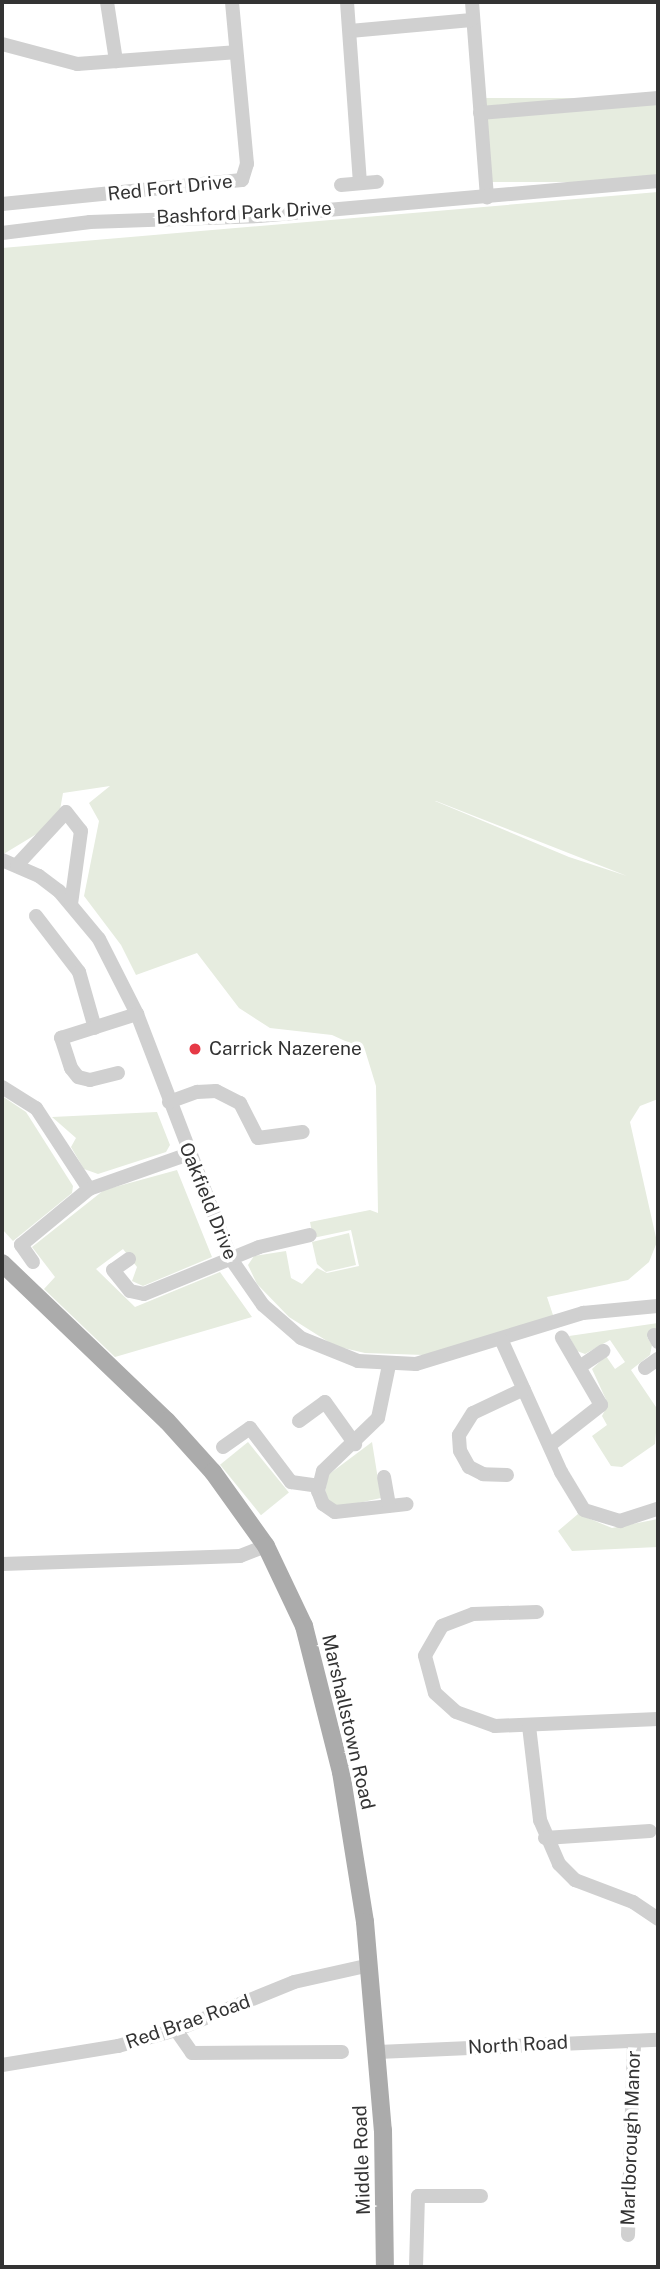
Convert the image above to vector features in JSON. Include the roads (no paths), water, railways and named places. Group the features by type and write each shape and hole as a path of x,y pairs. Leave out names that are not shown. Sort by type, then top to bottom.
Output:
{"main road":[{"name":"Marshallstown Road","path":"2,1263 167,1421 213,1472 266,1546 304,1626 318,1675 356,1859 378,2052"},
{"name":"Middle Road","path":"378,2052 386,2267"}],"street":[{"path":"107,2 116,61"},
{"name":"Red Fort Drive","path":"2,204 242,180 247,164 234,52 232,2"},
{"path":"347,2 360,183"},
{"path":"471,2 487,197"},
{"path":"350,31 472,20"},
{"path":"2,44 73,64 234,52"},
{"path":"480,113 658,98"},
{"name":"Bashford Park Drive","path":"2,233 90,222 258,216 658,181"},
{"path":"341,185 377,182"},
{"path":"17,865 66,812 81,831 71,904"},
{"name":"Oakfield Drive","path":"2,860 39,876 71,904 99,939 137,1014 230,1259 262,1305 301,1338 345,1357 390,1365 433,1361 583,1313 658,1306"},
{"path":"36,916 71,957 95,1028"},
{"path":"118,1073 82,1079 72,1070 61,1038 137,1014"},
{"path":"2,1087 36,1108 89,1189"},
{"path":"169,1102 200,1091 216,1091 237,1100 258,1138 303,1132"},
{"path":"33,1262 21,1245 89,1189 188,1154"},
{"path":"129,1259 113,1270 130,1291 140,1294 230,1259 310,1236"},
{"path":"550,1445 600,1408 599,1396 562,1338"},
{"path":"501,1339 568,1485 590,1515 627,1520 658,1509"},
{"path":"581,1366 603,1351"},
{"path":"645,1368 658,1359"},
{"path":"390,1365 378,1418 355,1444 323,1471 318,1486 323,1504 335,1512 407,1504"},
{"path":"507,1475 471,1469 459,1448 465,1422 483,1407 524,1389"},
{"path":"299,1421 325,1402 355,1444"},
{"path":"223,1447 250,1428 291,1482 318,1486"},
{"path":"384,1477 389,1506"},
{"path":"2,1564 240,1556 266,1546"},
{"path":"537,1612 453,1619 436,1632 425,1656 428,1681 445,1704 482,1723 529,1727 658,1719"},
{"path":"529,1727 545,1838 570,1877 633,1902 658,1919"},
{"path":"545,1838 650,1831"},
{"name":"Red Brae Road","path":"2,2066 86,2054 176,2030 294,1982 370,1965"},
{"path":"176,2030 192,2053 342,2052"},
{"name":"North Road","path":"378,2052 658,2040"},
{"name":"Marlborough Manor","path":"628,2235 634,2041"},
{"path":"416,2267 418,2196 481,2196"}],"place":[{"name":"Carrick Nazerene","path":"195,1049"}]}
